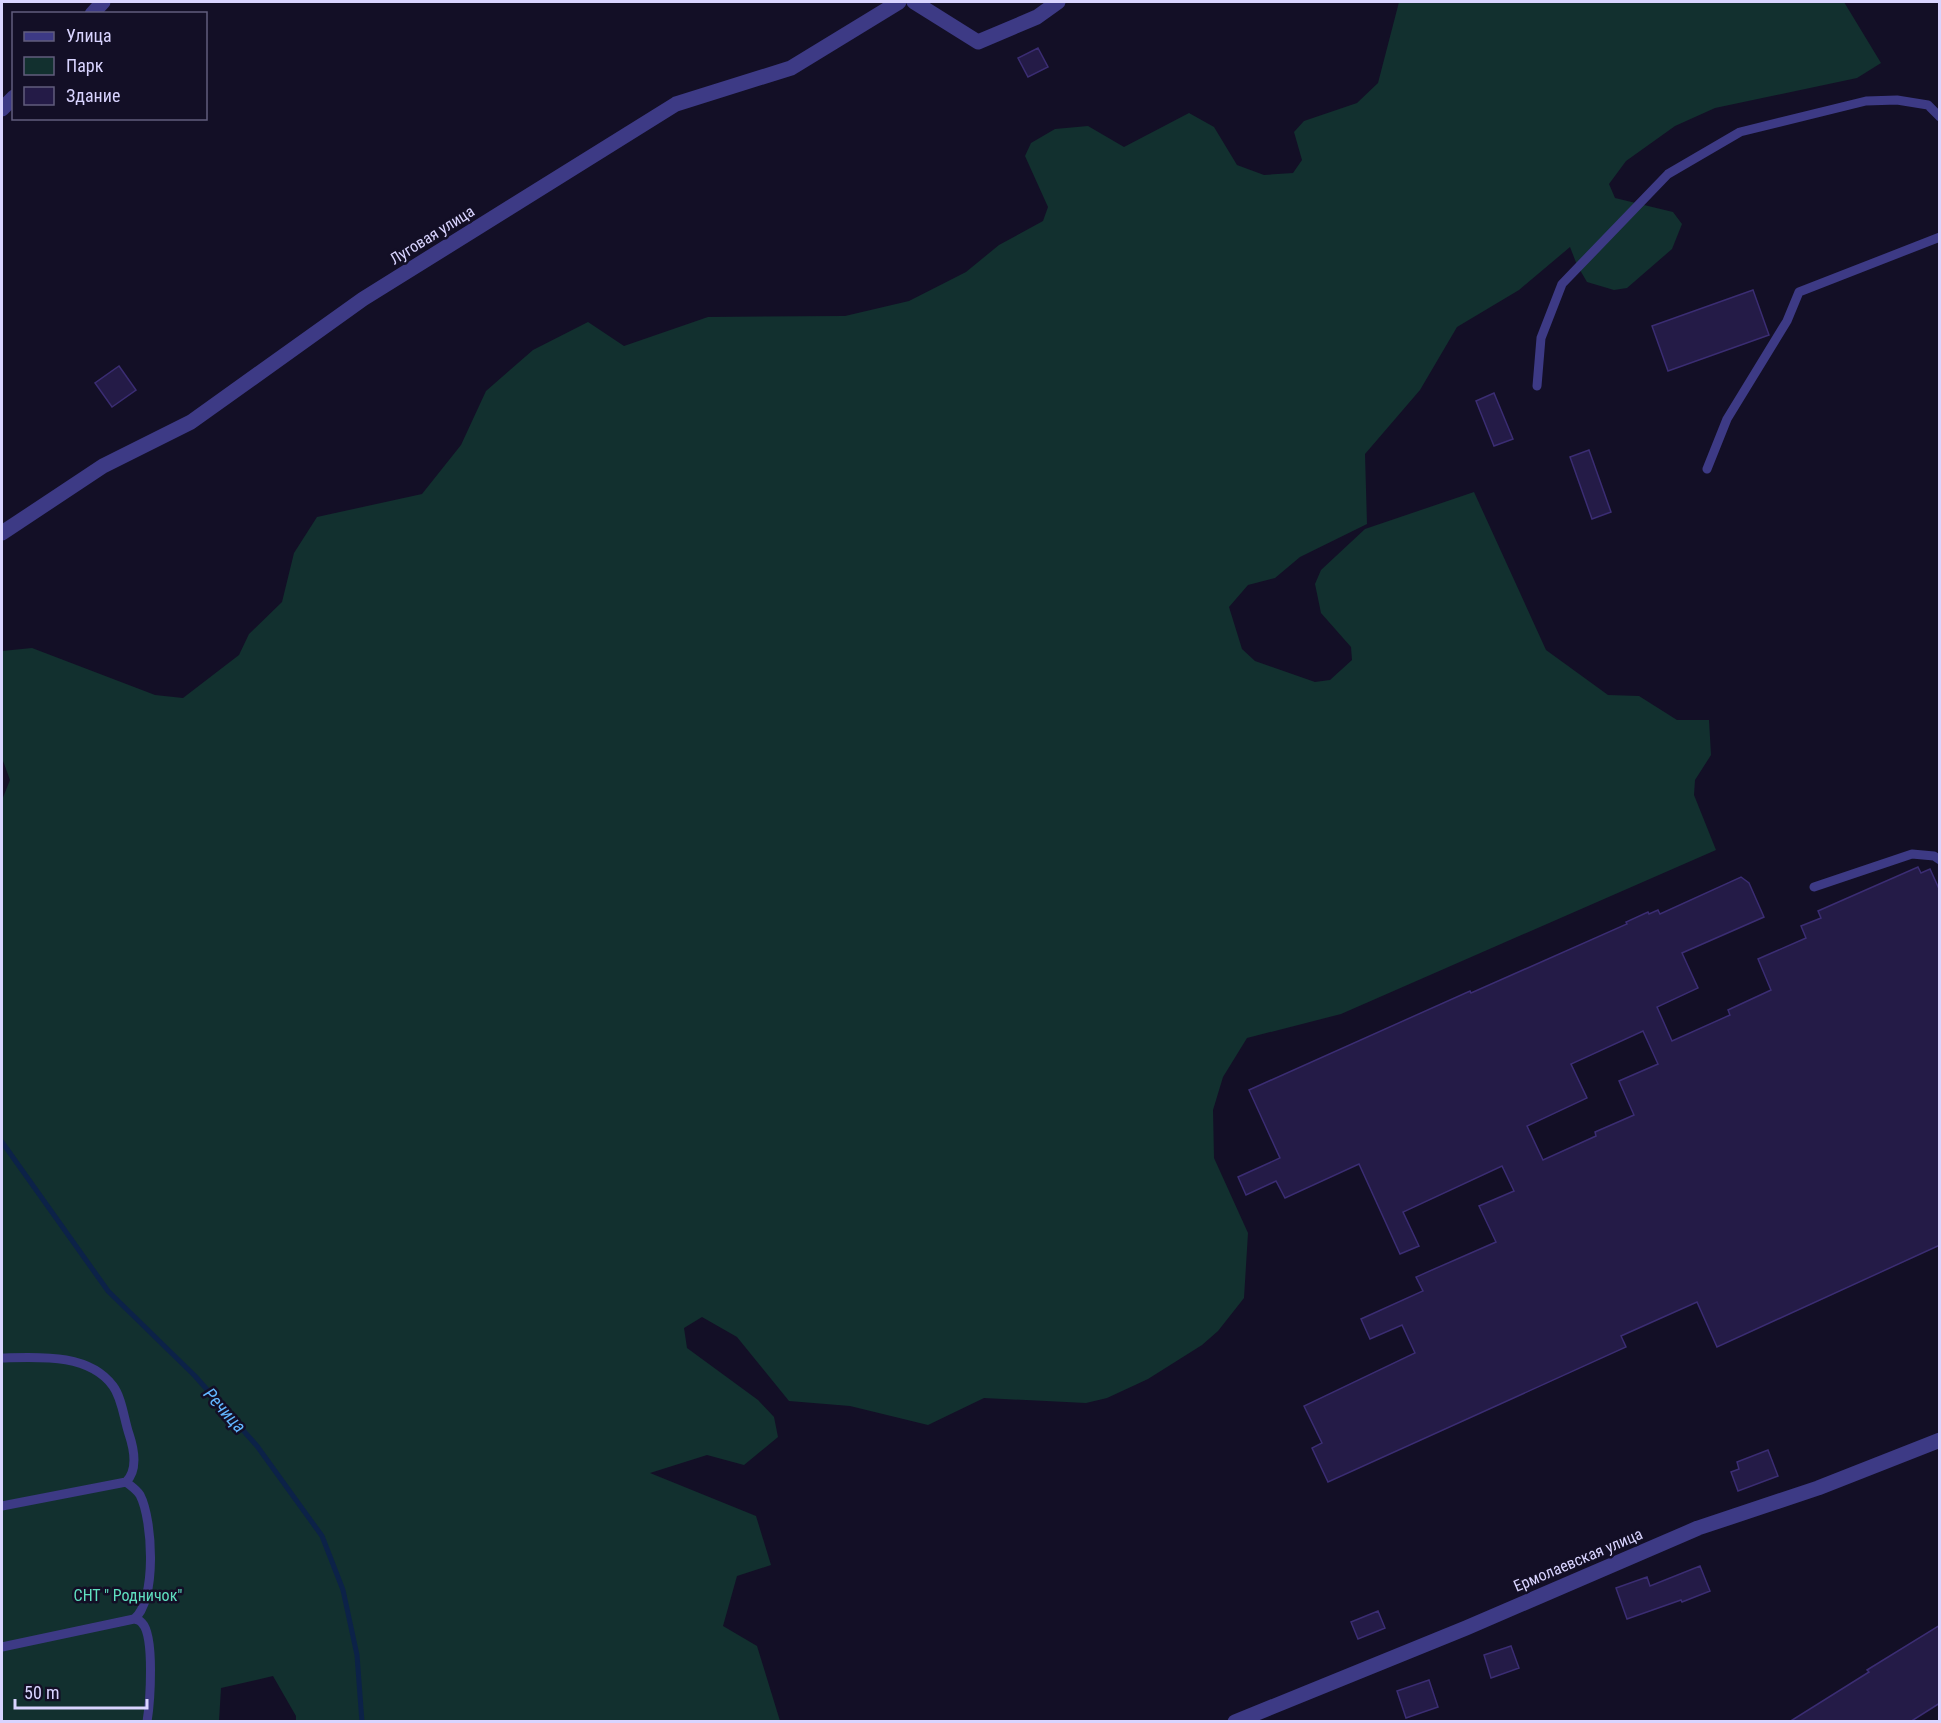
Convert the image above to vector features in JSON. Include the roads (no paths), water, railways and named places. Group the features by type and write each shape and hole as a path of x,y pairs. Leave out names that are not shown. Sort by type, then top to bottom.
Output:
{"street":[{"name":"Луговая улица","path":"2,533 103,466 191,422 363,299 676,104 791,68 899,2"},
{"path":"914,2 978,42 1037,17 1058,2"},
{"name":"Ермолаевская улица","path":"1235,1722 1466,1628 1698,1528 1818,1488 1940,1440"}],"lane":[{"path":"1537,386 1541,338 1562,284 1668,174 1740,132 1866,101 1897,100 1929,105 1940,117"},
{"path":"1707,469 1727,418 1787,321 1799,292 1940,237"},
{"path":"1814,887 1912,854 1934,856 1940,860"},
{"path":"2,1358 32,1356 78,1362 101,1373 115,1387 132,1443 134,1462 130,1479 126,1482 2,1506"},
{"path":"2,1647 139,1615 146,1597 152,1557 150,1531 139,1493 126,1482"},
{"path":"134,1618 141,1621 146,1628 149,1649 151,1677 147,1722"}],"waterway":[{"name":"Речица","path":"2,1142 108,1291 195,1376 257,1446 322,1536 343,1590 357,1655 362,1722"}],"park label":[{"name":"СНТ \" Родничок\"","path":"128,1595"}]}
